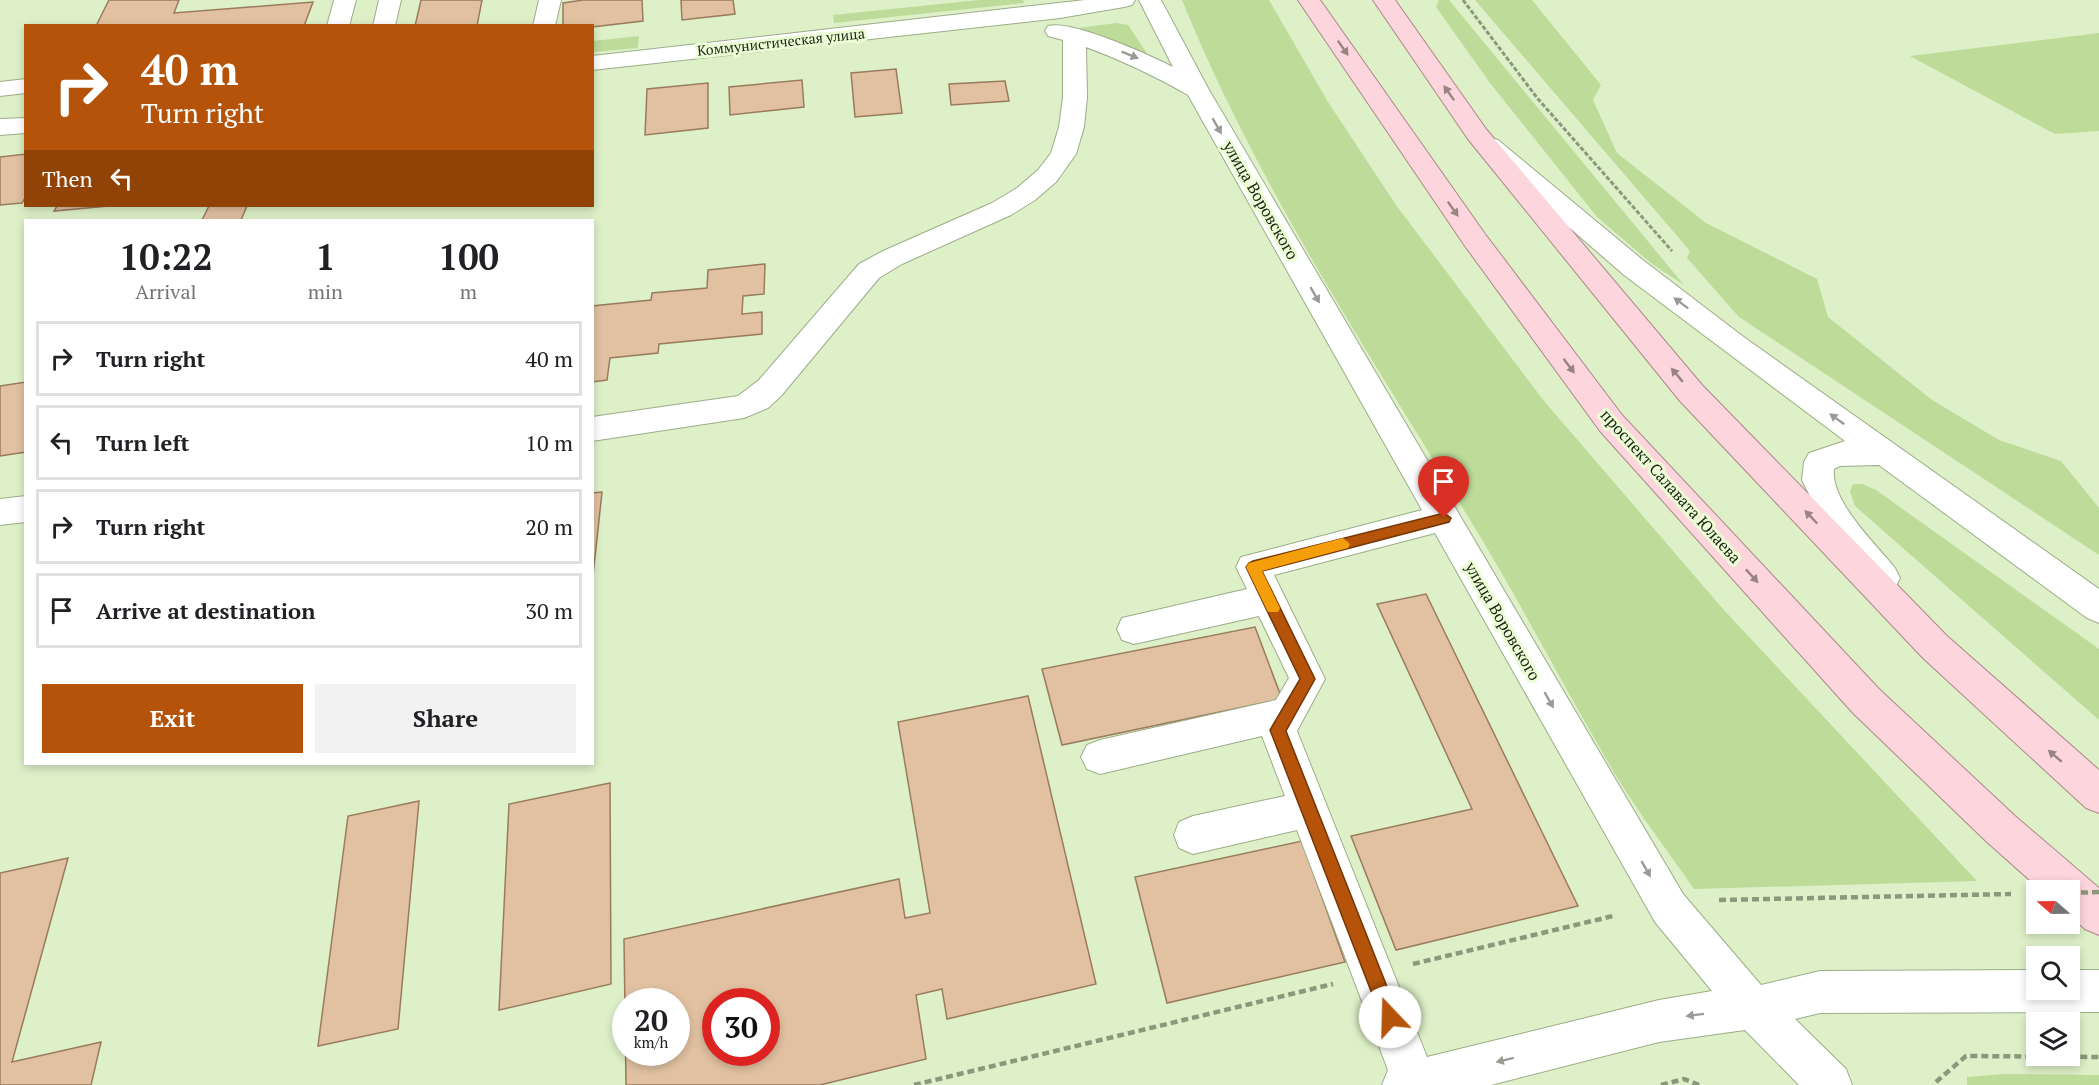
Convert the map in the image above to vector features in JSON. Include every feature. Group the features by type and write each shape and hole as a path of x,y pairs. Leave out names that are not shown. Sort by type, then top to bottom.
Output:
{"main road":[{"name":"проспект Салавата Юлаева","path":"1309,0 1475,240 1611,423 1866,701 2001,829 2099,915"},
{"path":"1384,0 1477,134 1691,393 1935,647 2099,795"}],"street":[{"path":"339,24 345,0"},
{"path":"384,24 390,0"},
{"path":"544,24 550,0"},
{"name":"Коммунистическая улица","path":"594,63 970,21 1041,7 1103,5 1124,0"},
{"name":"улица Воровского","path":"1150,0 1197,90 1669,908 1753,1008 1830,1085"},
{"name":"Коммунистическая улица","path":"970,21 1037,27 1074,36 1126,53 1162,69 1197,90"},
{"path":"594,429 744,407 750,404 770,388 869,271 888,259 1012,204 1040,184 1063,154 1072,120 1074,36"},
{"path":"0,89 24,86"},
{"path":"0,127 24,124"},
{"path":"1477,134 1634,267 1885,454 2099,608"},
{"path":"1885,454 1856,451 1831,454 1820,462 1818,478 1826,500 1845,528 1935,647"},
{"path":"0,513 24,509"},
{"path":"1444,518 1253,567 1307,679 1278,730 1373,974 1409,1084 1675,1018 1753,1008 1820,992 2099,991"},
{"path":"1134,628 1269,599"},
{"path":"1101,757 1287,714"},
{"path":"1193,835 1309,809"}],"path":[{"path":"1463,0 1538,99 1673,252"},
{"path":"2080,893 2099,892"},
{"path":"1716,900 2013,894"},
{"path":"914,1085 1613,916"},
{"path":"1936,1082 1966,1056 2099,1056"},
{"path":"1661,1085 1684,1079 1699,1085"}],"green space":[{"path":"979,0 1023,0 1024,3 834,23 833,15"},
{"path":"1182,0 1269,0 1328,102 1396,205 1544,401 1723,609 1977,881 1694,889 1615,774 1490,554 1316,267 1244,136"},
{"path":"1439,0 1449,0 1684,285 1652,264 1597,217 1490,83 1436,7"},
{"path":"1475,0 1532,0 1601,85 1593,100 1617,153 1706,223 1817,279 1828,317 1932,400 1999,440 2061,461 2099,508 2099,555 1739,317 1687,258 1690,251"},
{"path":"1117,23 1128,25 1150,58 1077,28"},
{"path":"2099,33 2099,131 2055,134 1910,56"},
{"path":"639,36 638,48 594,52 594,41"},
{"path":"1853,484 1862,484 1876,490 2099,649 2099,720 1855,506 1850,491"},
{"path":"2004,1074 2099,1075 2099,1085 1967,1085 1967,1077"}],"building":[{"path":"109,0 179,0 174,13 313,2 305,24 97,24"},
{"path":"421,0 482,0 477,24 415,24"},
{"path":"583,0 642,0 643,21 594,27 594,24 563,24 563,3"},
{"path":"681,0 733,0 735,14 682,20"},
{"path":"896,69 902,113 855,117 851,73"},
{"path":"802,80 804,107 730,115 729,87"},
{"path":"1005,81 1009,101 951,105 949,84"},
{"path":"708,83 708,128 645,135 647,89"},
{"path":"24,154 24,200 22,203 0,205 0,157"},
{"path":"56,207 98,207 54,211"},
{"path":"208,207 247,207 241,219 202,219"},
{"path":"765,264 764,294 743,296 742,314 762,312 762,334 659,344 658,353 610,358 607,380 594,382 594,306 651,300 652,293 707,288 708,270"},
{"path":"24,382 24,452 0,456 0,386"},
{"path":"602,492 594,566 594,493"},
{"path":"1426,594 1578,906 1396,950 1351,836 1472,809 1377,604"},
{"path":"1255,627 1282,699 1062,745 1042,669"},
{"path":"1028,696 1096,984 947,1019 942,989 916,995 926,1059 820,1085 626,1085 626,1066 690,1066 690,988 625,988 624,939 899,879 905,918 930,913 898,722"},
{"path":"610,783 611,984 499,1010 509,804"},
{"path":"419,801 398,1029 318,1046 348,816"},
{"path":"1302,841 1345,962 1167,1003 1135,877"},
{"path":"68,858 12,1062 101,1042 91,1085 0,1085 0,873"}],"slow traffic":[{"path":"1273,608 1253,567 1343,544"}],"route":[{"path":"1390,1017 1278,730 1307,679 1253,567 1444,518"}]}
